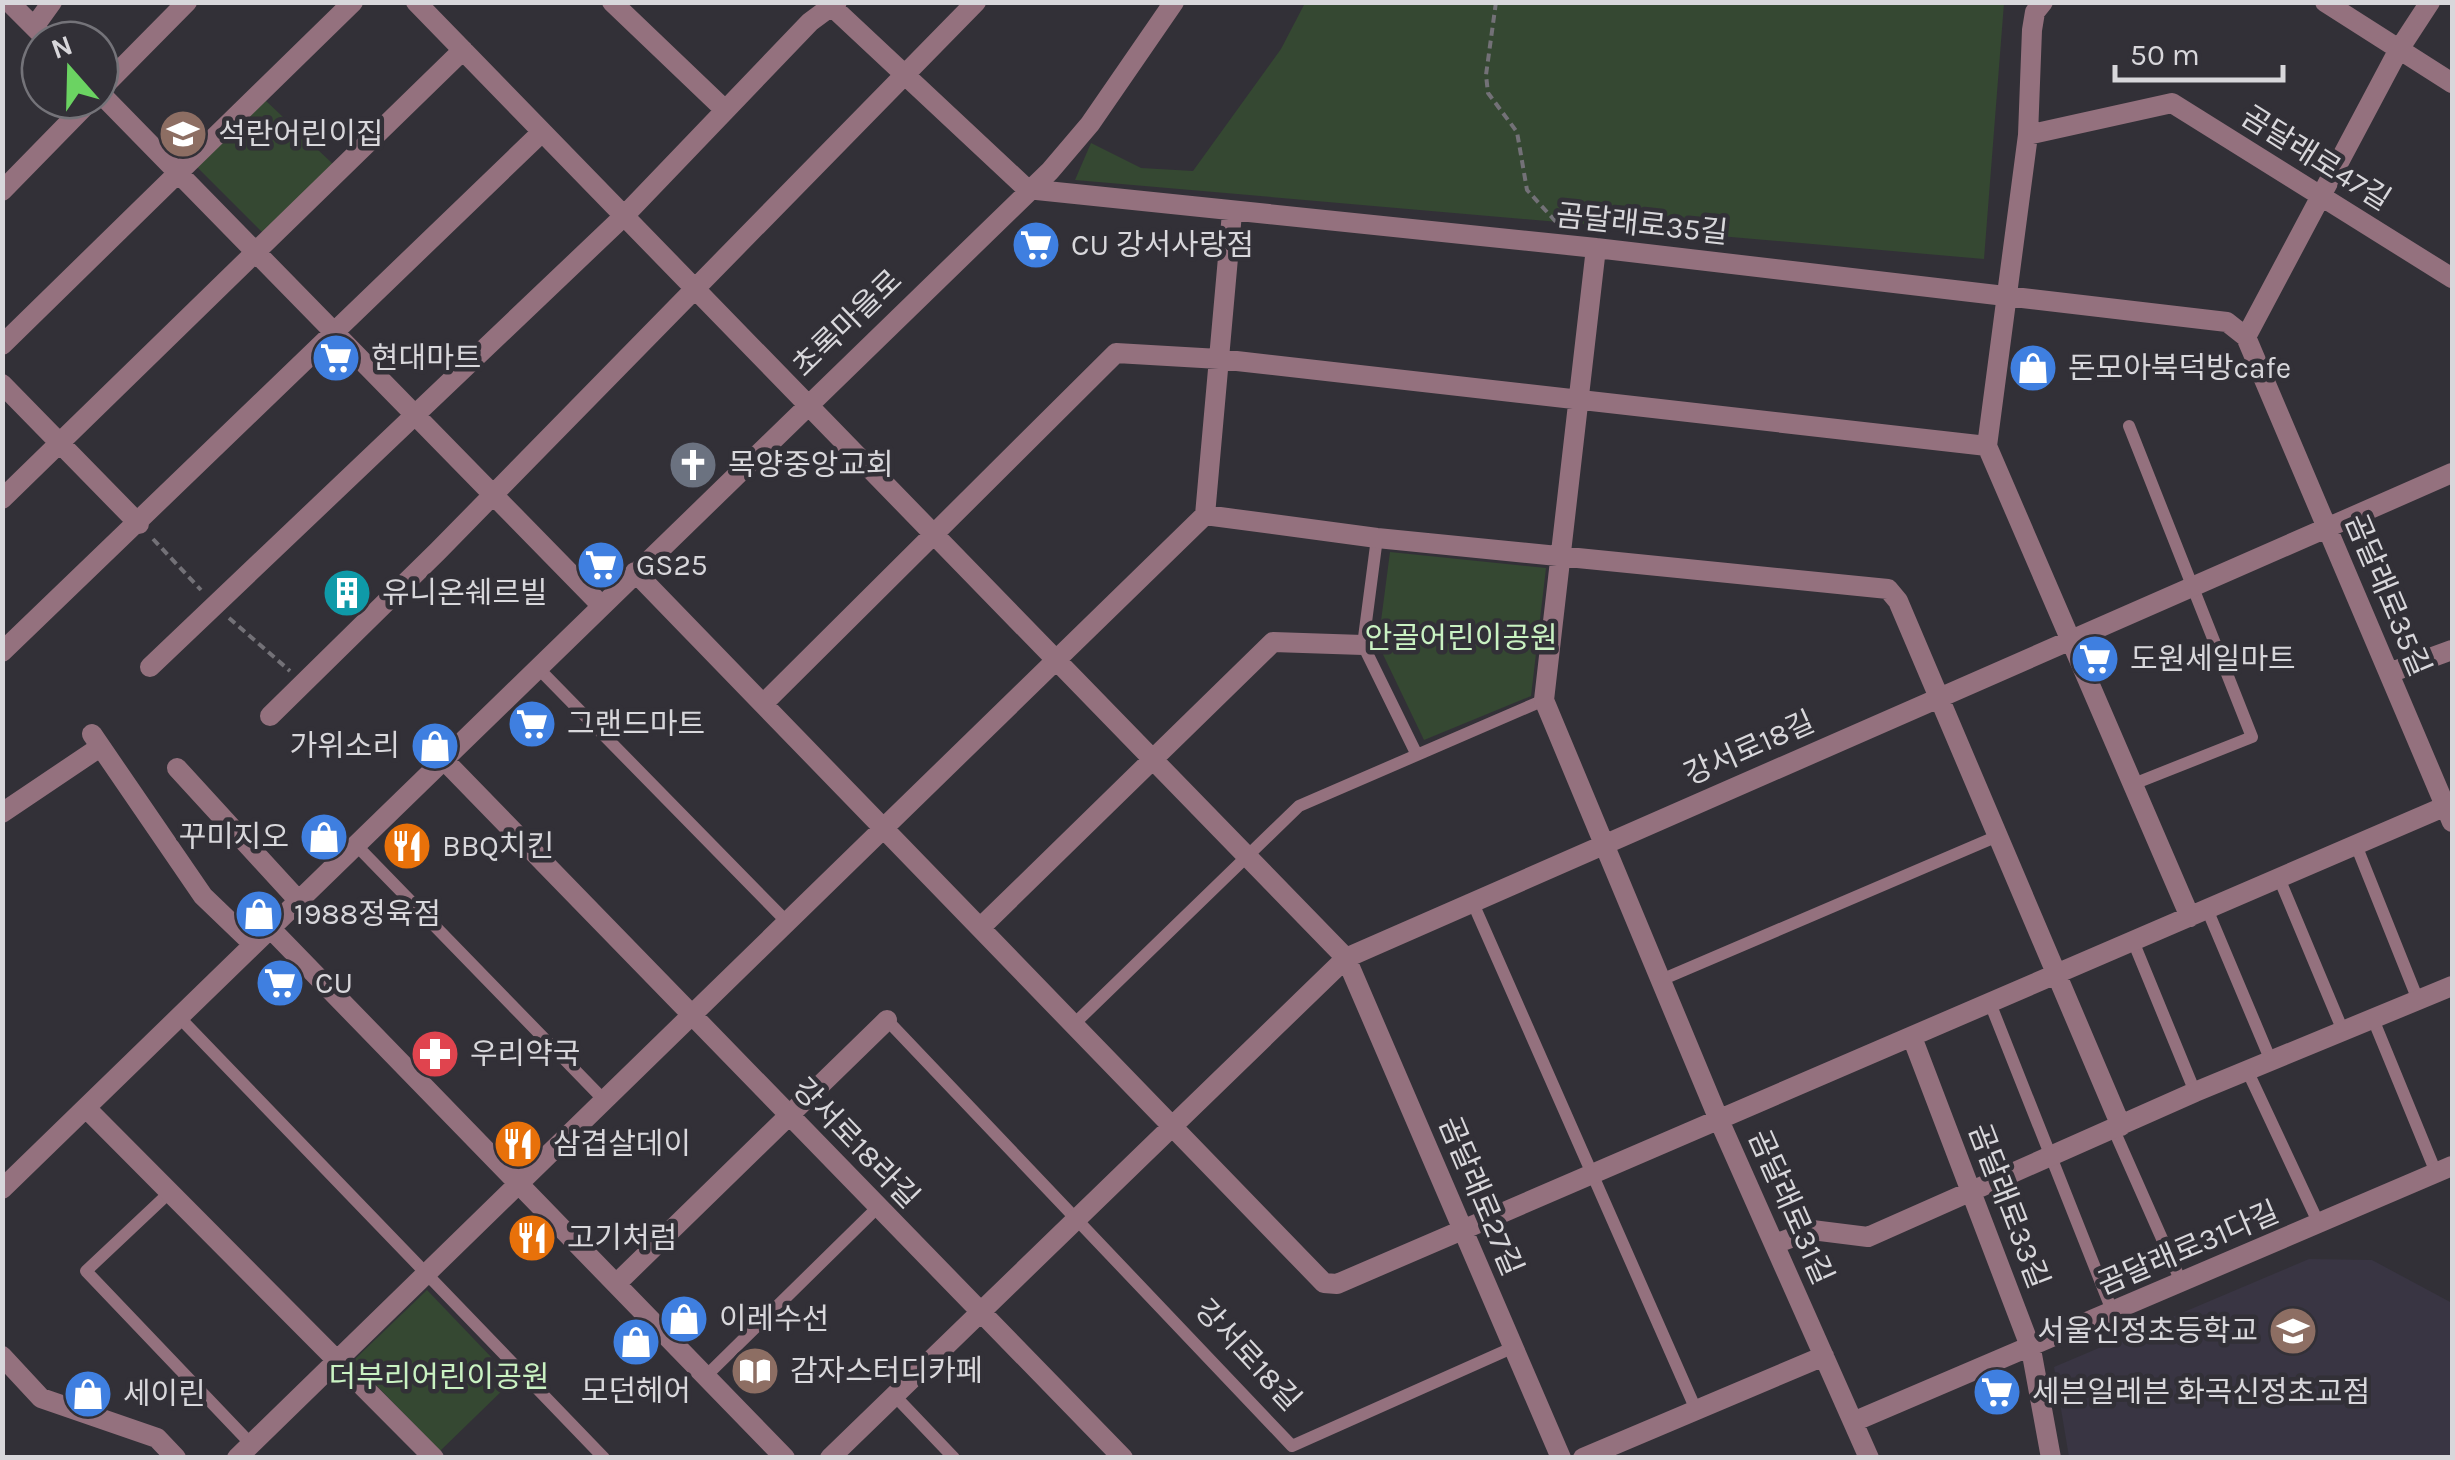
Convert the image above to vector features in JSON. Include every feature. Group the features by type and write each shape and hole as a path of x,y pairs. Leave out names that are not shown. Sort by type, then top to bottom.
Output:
{"street":[{"path":"9,2 26,20"},
{"path":"120,71 188,2"},
{"path":"2,345 353,2"},
{"path":"416,2 1346,958"},
{"path":"612,2 725,110"},
{"path":"270,716 976,2"},
{"name":"초록마을로","path":"2,1189 1027,189 1050,171 1090,124 1174,2"},
{"path":"2043,2 2032,30 2028,135 1987,446 2131,785 2198,913"},
{"path":"2325,2 2452,83"},
{"path":"2246,337 2398,51 2430,2"},
{"path":"150,668 624,216 810,22 832,4 1027,189"},
{"path":"2,499 63,444 463,50"},
{"name":"곰달래로47길","path":"2028,135 2172,102 2452,278"},
{"path":"120,111 601,605"},
{"path":"2,192 72,120"},
{"path":"2,652 140,524 542,132"},
{"name":"곰달래로35길","path":"1027,189 1596,248 2226,322 2246,337 2449,814"},
{"path":"244,1450 1205,516 1232,213"},
{"path":"1544,700 1596,248"},
{"path":"763,704 932,532 1116,354 1219,359 1987,446"},
{"path":"2,384 140,524"},
{"name":"강서로18길","path":"830,1458 1346,958 2452,473"},
{"path":"1205,516 1377,538 1888,589 1898,601 2000,835 2117,1127"},
{"path":"635,572 1324,1283 1336,1284 2356,845 2449,814"},
{"path":"980,928 1273,642 1364,645"},
{"path":"2389,674 2452,650"},
{"name":"곰달래로31길","path":"1544,700 1720,1120 1869,1458"},
{"path":"2,813 96,741 203,896 253,944"},
{"name":"강서로18라길","path":"443,759 979,1313"},
{"path":"177,768 298,900"},
{"path":"270,928 785,1458"},
{"name":"곰달래로27길","path":"1346,958 1562,1458"},
{"path":"1775,1244 1812,1230 1868,1237 2270,1060 2452,986"},
{"path":"616,1284 887,1020"},
{"name":"곰달래로33길","path":"1912,1037 2031,1350 2052,1458"},
{"path":"86,1108 432,1457"},
{"name":"곰달래로31다길","path":"1853,1422 2031,1350 2444,1170"},
{"path":"979,1313 1123,1458"},
{"path":"2,1356 41,1398 157,1438 176,1458"},
{"path":"1583,1458 1824,1356"}],"lane":[{"path":"2129,426 2252,737 2131,785"},
{"path":"1377,538 1364,645 1416,753"},
{"path":"537,667 787,922"},
{"path":"1072,1026 1299,806 1544,700"},
{"path":"1660,980 2000,835"},
{"path":"355,844 604,1100"},
{"path":"2356,845 2418,1000"},
{"path":"2279,878 2343,1031"},
{"path":"1472,901 1697,1412"},
{"path":"2198,913 2270,1060"},
{"path":"2133,941 2196,1092"},
{"path":"1990,1003 2112,1314"},
{"path":"179,1016 604,1458"},
{"name":"곰달래로31다길","path":"2372,1019 2444,1170"},
{"name":"강서로18길","path":"887,1020 1292,1446 1514,1347"},
{"path":"2247,1070 2318,1224"},
{"path":"2117,1127 2182,1284"},
{"path":"170,1192 86,1271 244,1450"},
{"path":"706,1376 877,1208"},
{"path":"894,1395 954,1458"}],"path":[{"path":"1496,2 1486,74 1488,93 1517,132 1526,190 1563,230"},
{"path":"140,524 215,606 302,681"}],"shaded area":[{"name":"서울신정초등학교","path":"2309,1259 2372,1260 2452,1303 2452,1457 2069,1457 2054,1367"}],"green space":[{"path":"1305,3 2004,3 1984,259 1075,180 1091,143 1141,168 1193,171 1281,49"},
{"path":"265,100 334,165 264,234 197,167"},
{"name":"안골어린이공원","path":"1390,552 1546,568 1531,696 1424,740 1378,644"},
{"name":"더부리어린이공원","path":"427,1290 513,1380 440,1451 353,1361"}],"place":[{"name":"석란어린이집","path":"183,134"},
{"name":"CU 강서사랑점","path":"1036,245"},
{"name":"현대마트","path":"336,358"},
{"name":"돈모아북덕방cafe","path":"2033,368"},
{"name":"목양중앙교회","path":"693,465"},
{"name":"GS25","path":"601,565"},
{"name":"유니온쉐르빌","path":"347,593"},
{"name":"도원세일마트","path":"2095,659"},
{"name":"그랜드마트","path":"532,724"},
{"name":"가위소리","path":"435,746"},
{"name":"꾸미지오","path":"324,837"},
{"name":"BBQ치킨","path":"407,846"},
{"name":"1988정육점","path":"259,914"},
{"name":"CU","path":"280,983"},
{"name":"우리약국","path":"435,1054"},
{"name":"삼겹살데이","path":"518,1144"},
{"name":"고기처럼","path":"532,1238"},
{"name":"이레수선","path":"684,1319"},
{"name":"서울신정초등학교","path":"2293,1331"},
{"name":"모던헤어","path":"636,1342"},
{"name":"감자스터디카페","path":"755,1371"},
{"name":"세븐일레븐 화곡신정초교점","path":"1997,1392"},
{"name":"세이린","path":"88,1394"}]}
